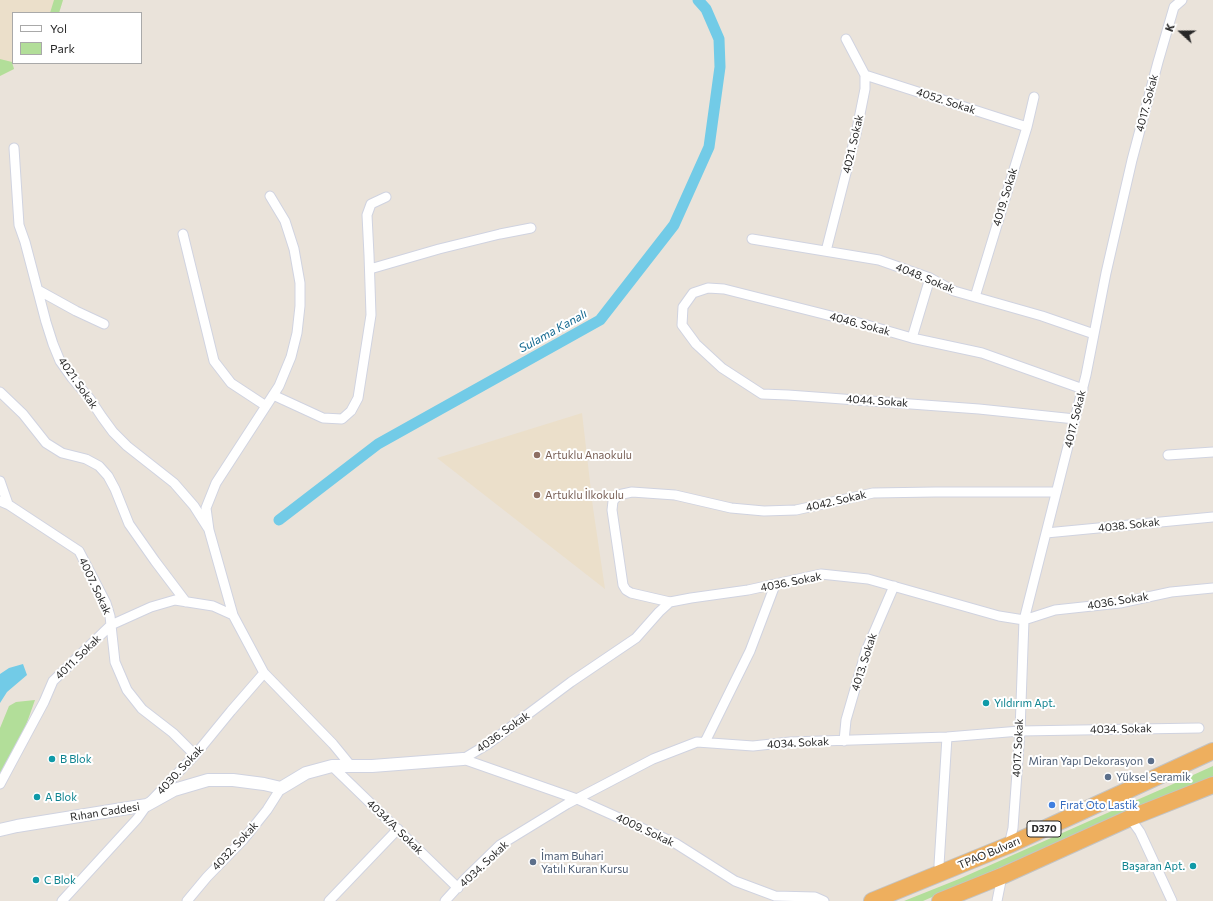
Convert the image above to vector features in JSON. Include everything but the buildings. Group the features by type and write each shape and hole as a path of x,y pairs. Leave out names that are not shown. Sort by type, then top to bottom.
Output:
{"highway":[{"name":"TPAO Bulvarı","path":"872,901 1009,846 1213,751"},
{"name":"D370","path":"940,901 1002,876 1130,818 1213,785"}],"street":[{"name":"4017. Sokak","path":"1009,846 1013,828 1020,731 1024,620 1075,419 1132,160 1174,7 1182,0"},
{"path":"846,39 866,74"},
{"name":"4052. Sokak","path":"866,74 1027,127"},
{"name":"4021. Sokak","path":"826,251 856,134 866,89 866,74"},
{"name":"4019. Sokak","path":"975,297 1027,127 1034,97"},
{"name":"4021. Sokak","path":"14,148 19,225 53,344 60,361 102,417 127,446 174,483 194,506 209,530"},
{"path":"270,196 285,221 294,249 300,283 298,333 291,357 279,386 216,483 206,508 209,530 233,615 264,673 333,744 351,766"},
{"path":"273,395 324,418 342,419 351,411 358,398 371,315 367,215 371,204 386,197"},
{"path":"370,269 439,249 531,228"},
{"path":"183,234 214,361 231,383 266,406"},
{"name":"4048. Sokak","path":"752,239 879,260 930,278 954,291 1042,316 1094,334"},
{"path":"912,338 930,278"},
{"name":"4046. Sokak","path":"696,344 682,325 683,308 693,292 708,288 724,289 912,338 982,353 1082,389"},
{"path":"38,290 76,311 104,324"},
{"name":"4044. Sokak","path":"696,344 722,368 762,394 934,405 1075,419"},
{"path":"0,392 23,414 46,443 62,453 86,459 99,466 108,476 115,489 129,524 186,602"},
{"path":"1168,455 1213,452"},
{"path":"0,481 4,503"},
{"name":"4042. Sokak","path":"670,602 631,593 626,590 623,585 612,510 613,501 618,495 632,492 675,495 731,508 764,511 796,510 873,493 1056,492"},
{"name":"4007. Sokak","path":"4,503 78,551 106,603 110,616 115,662 127,690 142,709 173,733 195,755"},
{"name":"4038. Sokak","path":"1046,533 1213,517"},
{"name":"4036. Sokak","path":"463,759 488,744 571,682 636,638 670,602 748,590 822,574 868,579 999,616 1024,620 1055,610 1120,603 1171,592 1213,588"},
{"path":"705,742 750,651 774,584"},
{"name":"4013. Sokak","path":"844,740 846,720 866,651 894,586"},
{"name":"4011. Sokak","path":"0,784 41,708 53,681 111,625 175,600 213,606 233,615"},
{"name":"4030. Sokak","path":"62,901 137,819 147,805 195,755 264,673"},
{"name":"4034. Sokak","path":"445,901 500,845 567,804 652,759 697,742 753,746 790,742 947,737 1020,731 1199,728"},
{"path":"940,874 939,865 947,737"},
{"path":"281,788 306,773 332,766 372,766 463,759"},
{"name":"4009. Sokak","path":"463,759 577,799 675,843 735,881 775,896 815,897 824,901"},
{"name":"4034/A. Sokak","path":"332,766 458,888"},
{"name":"Rıhan Caddesi","path":"0,830 147,805 174,790 208,780 233,780 281,788"},
{"name":"4032. Sokak","path":"187,901 207,876 243,840 267,810 281,788"},
{"path":"1130,818 1140,832 1172,901"},
{"path":"329,901 398,829"},
{"path":"996,901 1002,876"}],"shaded area":[{"path":"0,0 63,0 59,12 12,12 12,64 14,69 0,76"},
{"name":"Artuklu İlkokulu","path":"582,413 593,508 605,589 437,458"}],"green space":[{"path":"54,0 63,0 59,12 50,12"},
{"path":"0,59 12,62 14,69 0,76"},
{"path":"35,700 25,728 0,774 0,728 9,706 16,702"},
{"path":"1213,766 1213,779 1146,804 923,901 904,901 959,879"}],"water":[{"path":"23,664 27,675 7,692 0,703 0,674 9,668"}],"waterway":[{"name":"Sulama Kanalı","path":"279,520 378,444 600,320 674,225 709,147 720,67 719,39 706,9 698,0"}],"place":[{"name":"Artuklu Anaokulu","path":"537,455"},
{"name":"Artuklu İlkokulu","path":"537,495"},
{"name":"Yıldırım Apt.","path":"986,703"},
{"name":"B Blok","path":"52,759"},
{"name":"Miran Yapı Dekorasyon","path":"1151,761"},
{"name":"Yüksel Seramik","path":"1108,777"},
{"name":"A Blok","path":"37,797"},
{"name":"Fırat Oto Lastik","path":"1052,805"},
{"name":"İmam Buhari Yatılı Kuran Kursu","path":"533,862"},
{"name":"Başaran Apt.","path":"1193,866"},
{"name":"C Blok","path":"36,880"}]}
